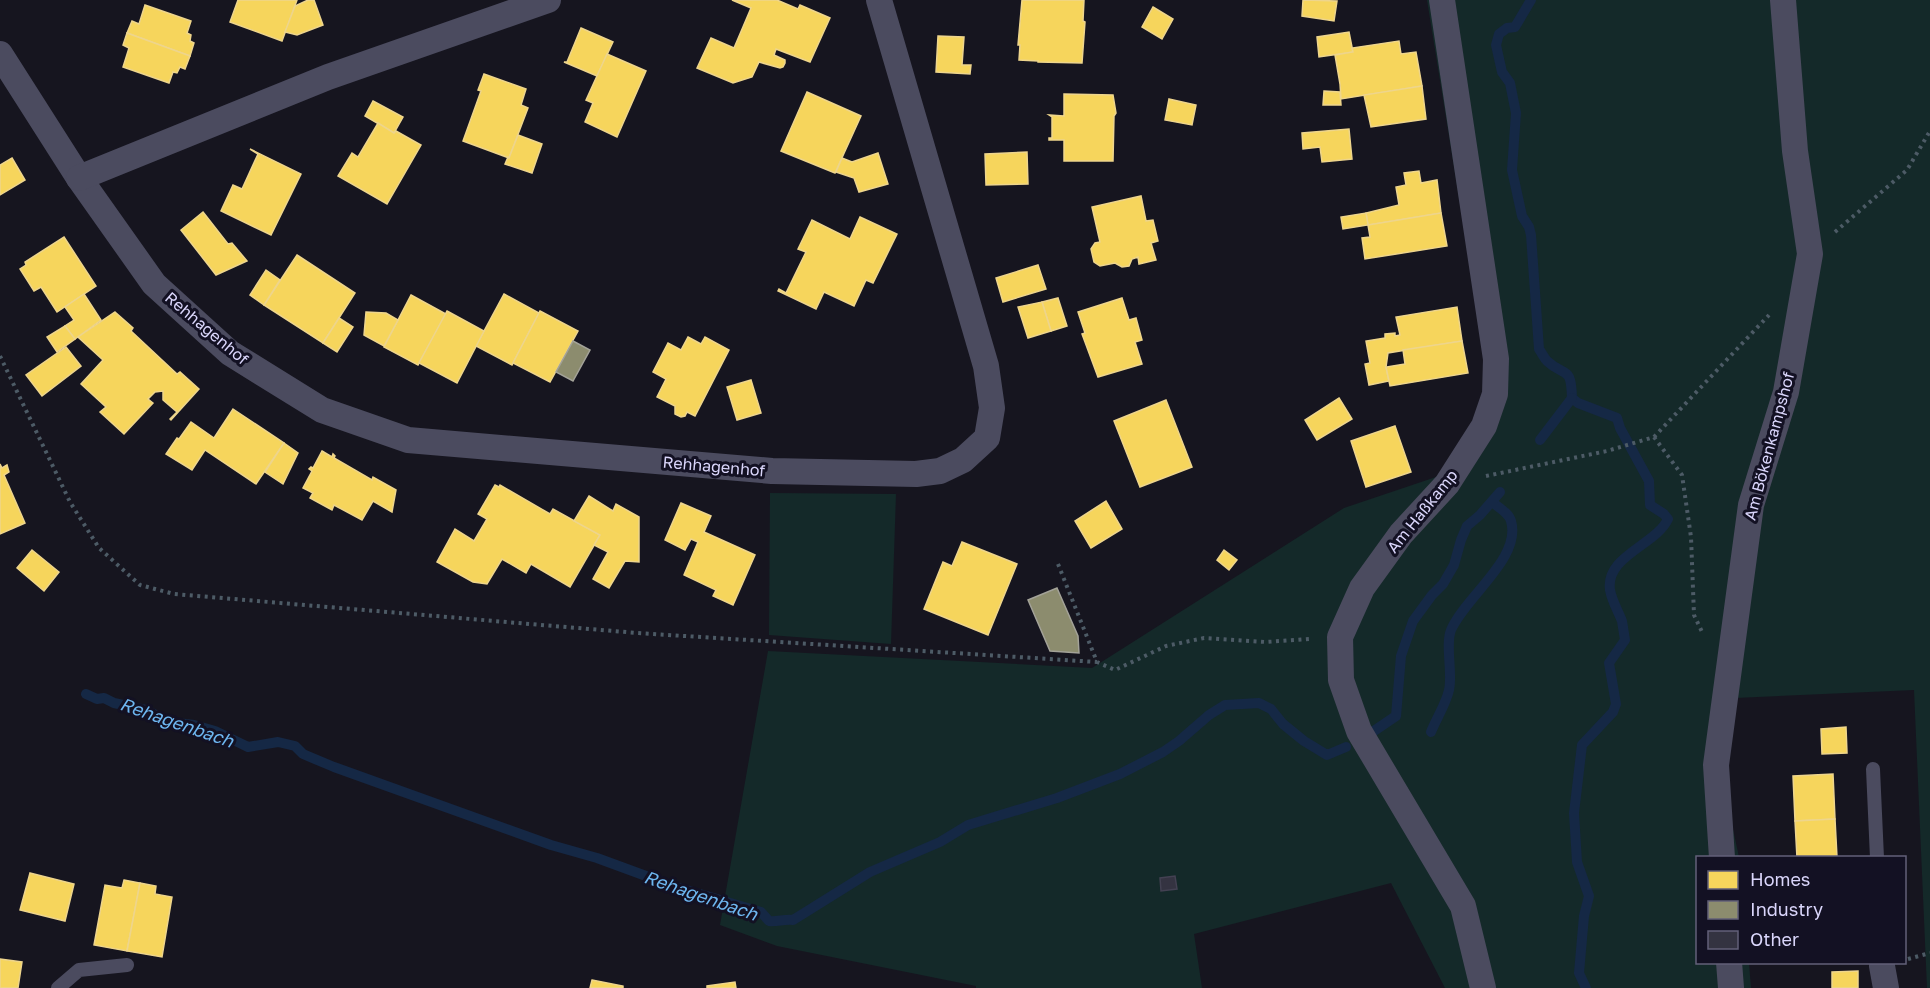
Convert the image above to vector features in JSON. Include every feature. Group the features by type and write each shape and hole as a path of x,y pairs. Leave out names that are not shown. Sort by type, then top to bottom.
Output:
{"street":[{"path":"80,178 328,77 548,0"},
{"name":"Rehhagenhof","path":"0,54 80,178 154,284 230,352 322,410 408,440 772,471 916,474 940,471 963,460 987,438 992,408 986,366 879,0"},
{"name":"Am Haßkamp","path":"1442,0 1496,359 1495,394 1484,426 1447,484 1401,534 1362,588 1340,637 1341,680 1359,731 1463,906 1483,988"},
{"name":"Am Bökenkampshof","path":"1722,856 1716,765 1750,505 1786,392 1810,254 1795,151 1783,0"},
{"path":"1729,964 1731,988"}],"lane":[{"path":"1873,769 1877,856"},
{"path":"58,988 79,970 127,965"}],"path":[{"path":"1810,254 1907,170 1930,131"},
{"path":"1447,484 1607,451 1654,437 1774,310"},
{"path":"0,356 70,502 99,548 140,585 174,594 637,633 1097,662 1115,669 1166,646 1204,638 1266,642 1340,637"},
{"path":"1654,437 1682,475 1691,537 1694,615 1725,683"},
{"path":"1058,564 1097,662"},
{"path":"1906,962 1930,953"}],"green space":[{"path":"1427,0 1930,0 1930,988 1927,988 1914,690 1735,698 1724,754 1726,797 1739,856 1696,856 1696,964 1749,964 1751,988 1445,988 1391,883 1194,934 1202,988 976,988 976,986 777,946 720,925 768,651 1092,668 1344,508 1436,477 1457,453 1482,406 1487,371"},
{"path":"770,493 896,494 891,644 769,635"}],"building: Homes":[{"path":"238,0 297,0 282,41 230,22"},
{"path":"308,0 314,0 323,25 297,35 285,32 295,6"},
{"path":"732,0 777,0 798,9 800,5 830,18 810,62 776,49 774,55 785,60 783,67 759,62 752,77 733,83 697,68 711,38 734,48 751,8"},
{"path":"1022,0 1084,0 1082,63 1019,60"},
{"path":"1303,0 1337,1 1334,21 1302,16"},
{"path":"145,5 191,21 187,33 191,35 190,41 194,43 190,56 127,33 132,21 139,24"},
{"path":"1153,7 1173,19 1162,39 1142,27"},
{"path":"581,28 613,42 597,76 564,62 567,62"},
{"path":"1349,32 1353,52 1319,57 1317,37"},
{"path":"127,33 190,56 185,69 180,67 177,73 173,72 169,83 123,67 129,48 123,45"},
{"path":"938,36 964,37 962,65 971,65 970,74 936,72"},
{"path":"1399,41 1401,54 1416,52 1422,86 1341,99 1335,55 1353,52 1352,48"},
{"path":"607,54 646,71 617,137 585,122 593,103 586,100"},
{"path":"484,74 526,89 521,105 528,108 509,158 463,141 481,91 478,90"},
{"path":"1422,86 1426,119 1371,127 1364,95"},
{"path":"1324,91 1340,92 1341,105 1323,105"},
{"path":"807,92 861,116 835,173 781,151"},
{"path":"1064,94 1113,95 1116,113 1114,116 1113,161 1064,161 1064,140 1049,140 1052,138 1052,117 1049,115 1064,116"},
{"path":"1169,99 1196,105 1192,125 1165,120"},
{"path":"373,101 403,117 394,133 365,116"},
{"path":"378,123 421,145 387,204 338,176 352,153 358,157"},
{"path":"1349,129 1352,159 1322,162 1320,147 1303,149 1302,133"},
{"path":"518,135 542,144 532,173 505,164"},
{"path":"250,149 301,174 271,235 221,211 233,185 242,189 258,154"},
{"path":"1027,152 1028,184 986,185 985,154"},
{"path":"878,153 888,184 859,192 854,178 836,172 842,158 852,162"},
{"path":"12,158 25,180 0,195 0,165"},
{"path":"1419,171 1421,183 1437,180 1441,213 1368,225 1366,213 1399,205 1396,187 1406,185 1404,173"},
{"path":"1141,196 1146,221 1153,220 1158,241 1151,243 1156,260 1139,264 1138,257 1132,259 1129,266 1122,267 1115,263 1100,266 1094,262 1091,249 1095,243 1100,242 1092,207"},
{"path":"203,212 228,244 232,243 247,261 216,275 181,230"},
{"path":"1366,213 1368,225 1343,229 1341,217"},
{"path":"1441,213 1447,246 1365,259 1362,238 1370,237 1368,225"},
{"path":"860,217 897,234 873,283 866,280 854,306 824,292 816,309 778,291 779,289 786,293 806,252 798,249 812,220 850,239"},
{"path":"64,237 96,286 57,312 41,287 34,291 20,269 26,265 25,262"},
{"path":"297,255 355,293 323,343 264,305"},
{"path":"1038,265 1046,289 1003,302 996,278"},
{"path":"266,270 280,280 264,305 250,295"},
{"path":"84,294 101,320 75,339 65,326 74,320 65,307"},
{"path":"504,294 539,313 512,365 476,346"},
{"path":"411,295 446,314 418,365 384,347"},
{"path":"1058,298 1067,326 1051,331 1042,302"},
{"path":"1122,298 1129,320 1136,318 1142,340 1135,342 1142,364 1098,377 1082,334 1085,333 1078,312"},
{"path":"1042,302 1051,331 1028,338 1018,307"},
{"path":"1457,307 1462,341 1388,353 1386,367 1389,381 1369,385 1365,364 1370,363 1366,341 1385,338 1385,334 1400,335 1396,317"},
{"path":"447,311 484,331 457,383 419,363"},
{"path":"540,311 578,331 550,382 513,363"},
{"path":"115,312 133,328 131,331 177,374 180,372 199,389 171,420 177,412 163,400 163,391 155,392 148,399 153,403 124,434 100,412 106,407 81,384 103,360 78,337"},
{"path":"366,312 386,313 398,320 384,346 364,335"},
{"path":"339,318 353,327 337,352 323,343"},
{"path":"65,326 75,339 57,352 47,337"},
{"path":"688,337 701,344 705,337 729,350 695,416 687,412 681,417 675,414 675,406 657,397 666,379 653,372 668,343 681,350"},
{"path":"1462,341 1468,373 1390,386 1386,367 1405,364 1403,350"},
{"path":"66,347 81,366 42,396 26,375"},
{"path":"751,380 761,413 737,420 727,387"},
{"path":"1339,398 1352,419 1317,440 1305,420"},
{"path":"1166,400 1192,467 1140,487 1114,421"},
{"path":"233,409 284,443 256,484 205,450 192,470 166,454 191,422 214,438"},
{"path":"1395,426 1411,472 1366,487 1351,441"},
{"path":"284,443 298,453 283,484 265,472"},
{"path":"322,451 332,457 333,454 334,458 372,480 373,477 396,490 392,512 373,501 362,520 334,505 332,510 310,498 313,493 303,488 312,471 309,469 313,468"},
{"path":"0,464 2,468 7,465 9,472 4,475 25,523 0,534"},
{"path":"495,485 499,487 500,485 550,514 553,509 600,535 570,587 531,564 526,573 502,559 487,584 473,582 437,562 455,529 474,541 487,519 478,514"},
{"path":"589,496 613,511 616,504 639,517 639,562 625,561 609,588 593,579 608,552 594,545 600,535 574,521"},
{"path":"1106,501 1122,529 1091,548 1075,521"},
{"path":"681,503 711,516 704,532 755,555 733,605 713,596 716,590 684,575 698,542 691,539 685,550 665,540"},
{"path":"962,542 1017,564 988,635 924,609 943,562 952,566"},
{"path":"32,550 59,572 44,591 17,568"},
{"path":"1224,550 1237,560 1229,570 1217,560"},
{"path":"1846,727 1847,753 1822,754 1821,729"},
{"path":"1833,774 1835,819 1795,821 1793,776"},
{"path":"1835,819 1837,856 1797,856 1795,821"},
{"path":"30,873 74,884 65,921 20,910"},
{"path":"124,880 140,883 127,951 94,945 105,885 122,888"},
{"path":"140,883 156,886 155,894 172,897 162,957 127,951"},
{"path":"0,959 22,962 18,988 0,988"},
{"path":"1858,971 1858,988 1832,988 1832,972"},
{"path":"592,980 623,986 623,988 590,988"},
{"path":"735,982 736,988 707,988 707,986"}],"building: Industry":[{"path":"573,341 590,350 573,381 556,372"},
{"path":"1057,588 1078,636 1079,653 1050,651 1028,600"}],"building: Other":[{"path":"1175,876 1177,889 1161,891 1160,878"}],"waterway":[{"path":"1531,0 1515,27 1507,28 1499,34 1496,45 1502,72 1510,83 1516,113 1512,170 1522,216 1531,235 1539,349 1547,361 1566,373 1570,380 1572,398 1578,403 1617,418 1620,428 1649,481 1650,505 1668,519 1662,528 1623,559 1615,568 1611,578 1610,590 1622,621 1625,640 1609,663 1616,704 1613,712 1582,745 1574,813 1577,862 1589,896 1584,916 1579,973 1586,988"},
{"name":"Rehagenbach","path":"1540,440 1572,398"},
{"name":"Rehagenbach","path":"1371,733 1396,716 1401,656 1413,621 1443,584 1454,565 1467,526 1500,492"},
{"path":"1431,732 1449,690 1451,630 1458,617 1501,563 1512,535 1510,518 1492,502"},
{"name":"Rehagenbach","path":"86,694 97,699 104,698 114,703 146,710 169,722 194,725 215,731 248,747 278,742 295,746 303,754 334,767 551,845 597,858 676,887 761,912 769,921 793,920 870,872 940,842 968,825 1057,798 1120,774 1163,752 1225,705 1259,703 1271,709 1283,724 1304,741 1327,755 1346,747"}]}
